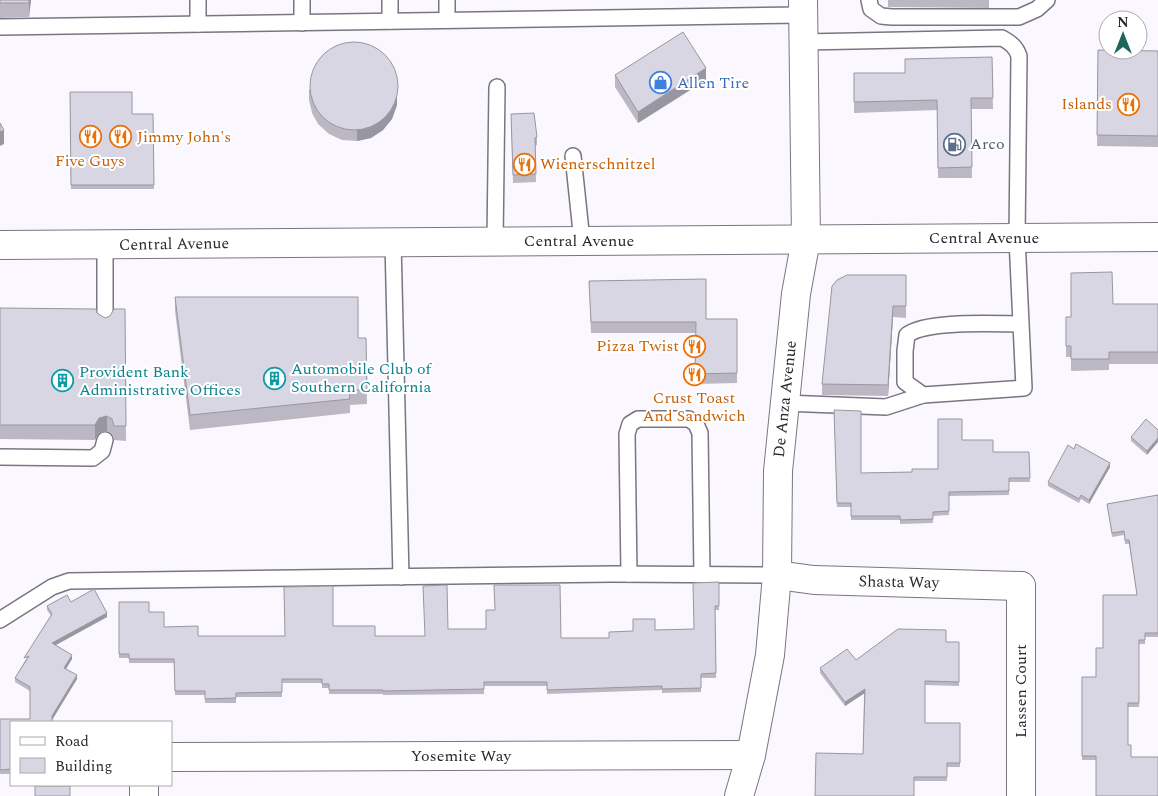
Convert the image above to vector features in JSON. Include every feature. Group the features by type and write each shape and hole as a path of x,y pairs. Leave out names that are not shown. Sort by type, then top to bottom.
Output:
{"street":[{"name":"De Anza Avenue","path":"739,796 751,755 770,655 777,574 778,471 796,294 806,239 803,7"},
{"name":"Central Avenue","path":"0,246 1158,237"},
{"name":"Shasta Way","path":"777,574 814,580 1028,580"},
{"name":"Lassen Court","path":"1021,796 1028,580"},
{"name":"Yosemite Way","path":"172,756 751,755"}],"lane":[{"path":"198,0 198,24"},
{"path":"302,0 302,23"},
{"path":"390,0 390,21"},
{"path":"447,0 447,20"},
{"path":"869,0 871,9 881,16 892,18 1019,18 1037,9 1047,0"},
{"path":"0,27 447,20 803,7"},
{"path":"784,403 886,407 923,395 1024,388 1017,238 1019,56 1017,49 1012,43 1002,38 804,42"},
{"path":"494,242 497,87"},
{"path":"573,156 582,241"},
{"path":"394,242 401,577"},
{"path":"105,245 105,324"},
{"path":"923,395 905,382 904,350 907,335 914,329 932,326 1021,324"},
{"path":"629,574 627,434 630,424 638,418 689,419 696,424 700,433 702,575"},
{"path":"0,457 93,458 102,451 105,440"},
{"path":"0,620 52,587 69,581 777,574"}],"building":[{"path":"0,0 29,0 29,3 0,3"},
{"name":"Allen Tire","path":"683,32 706,68 638,112 615,75"},
{"path":"354,42 371,46 385,55 394,69 398,86 394,103 385,117 371,126 354,130 337,126 323,117 314,103 310,86 314,69 323,55 337,46"},
{"name":"Islands","path":"1098,50 1098,60 1148,60 1148,51 1158,51 1158,136 1097,135"},
{"name":"Arco","path":"992,57 993,98 971,98 972,167 938,168 937,100 854,102 854,73 905,73 905,59"},
{"path":"70,92 132,92 132,114 153,114 154,185 71,185"},
{"name":"Wienerschnitzel","path":"534,113 537,137 535,138 536,174 513,175 511,114"},
{"path":"0,123 4,130 0,132"},
{"path":"1112,272 1113,304 1158,304 1158,352 1109,352 1109,359 1071,359 1071,346 1066,346 1066,317 1071,317 1071,273"},
{"path":"847,275 906,275 906,306 893,306 888,385 822,384 832,286 837,280"},
{"path":"706,279 706,319 737,319 737,373 695,374 696,322 591,322 589,281"},
{"name":"Automobile Club of Southern California","path":"175,297 358,297 358,338 366,338 367,390 349,390 350,399 190,415"},
{"name":"Provident Bank Administrative Offices","path":"0,308 96,309 97,313 105,318 110,316 114,309 125,309 126,426 114,426 112,419 107,416 99,418 95,425 0,425"},
{"path":"834,410 861,411 861,473 912,472 912,469 938,469 938,419 962,419 962,440 993,440 993,452 1029,452 1030,478 1009,478 1009,491 949,492 949,511 933,512 933,519 900,520 900,516 851,516 851,503 837,503"},
{"path":"1146,419 1158,430 1158,438 1147,451 1131,437"},
{"path":"1076,444 1110,463 1089,500 1081,495 1079,499 1048,482 1068,445 1074,449"},
{"path":"1158,495 1158,633 1145,633 1145,640 1139,640 1139,703 1128,703 1128,745 1131,745 1131,757 1158,757 1158,796 1096,796 1096,756 1082,756 1082,677 1096,677 1096,648 1103,648 1103,595 1137,595 1129,540 1125,540 1124,531 1112,533 1107,504"},
{"path":"719,582 719,606 715,606 716,673 701,674 701,688 662,689 662,686 547,690 547,682 484,682 484,689 329,690 329,684 322,684 322,679 282,679 282,692 236,693 236,698 205,699 205,691 175,691 174,659 129,659 129,654 119,654 119,602 149,602 149,612 164,612 164,627 198,626 198,636 285,636 284,587 333,586 333,626 375,626 375,636 425,636 423,586 447,585 448,629 486,629 486,610 495,610 494,585 560,585 561,638 609,638 609,632 633,631 633,619 655,619 655,630 694,629 693,583"},
{"path":"94,589 107,613 52,643 72,655 64,668 77,675 52,716 52,721 10,721 10,769 0,770 0,719 30,719 30,687 15,678 29,656 24,658 52,614 47,606 67,595 71,602"},
{"path":"898,629 946,630 946,642 959,642 959,682 925,681 925,723 960,723 960,763 947,763 947,777 914,777 914,796 815,796 816,753 863,754 865,689 845,702 820,668 847,649 856,660"},
{"path":"35,786 70,786 70,796 35,796"}],"place":[{"name":"Allen Tire","path":"661,83"},
{"name":"Islands","path":"1128,104"},
{"name":"Five Guys","path":"90,137"},
{"name":"Jimmy John's","path":"121,137"},
{"name":"Arco","path":"954,144"},
{"name":"Wienerschnitzel","path":"524,164"},
{"name":"Pizza Twist","path":"695,346"},
{"name":"Crust Toast And Sandwich","path":"694,374"},
{"name":"Automobile Club of Southern California","path":"275,378"},
{"name":"Provident Bank Administrative Offices","path":"63,381"}]}
